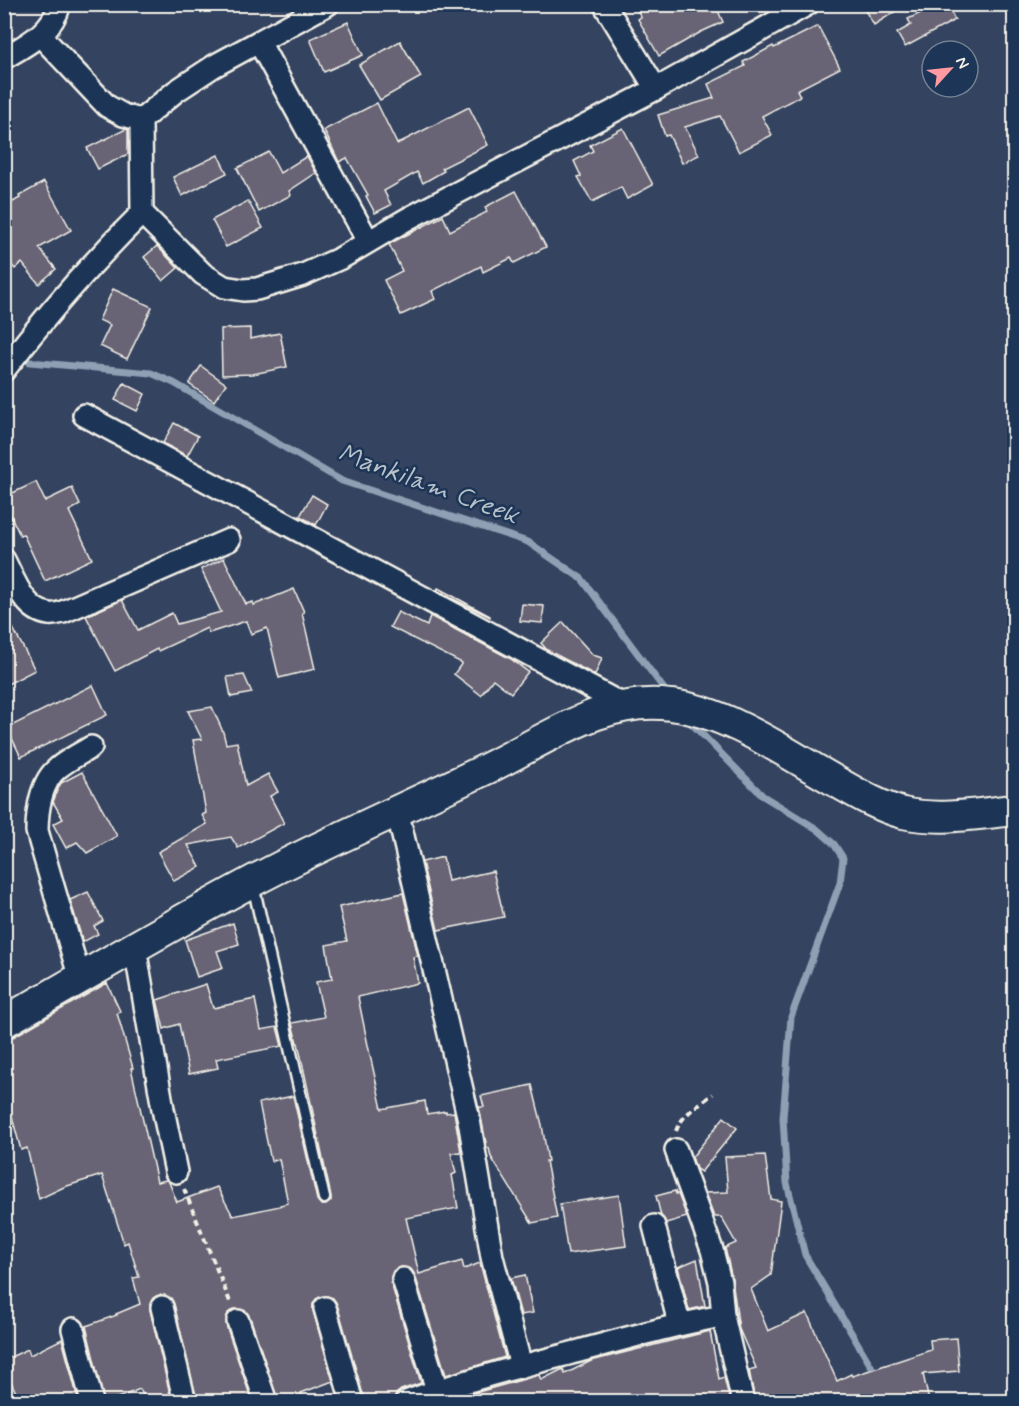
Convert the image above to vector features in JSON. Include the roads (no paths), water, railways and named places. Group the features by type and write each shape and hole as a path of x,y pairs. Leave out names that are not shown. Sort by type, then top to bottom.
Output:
{"street":[{"path":"4,58 40,36 57,16 60,4"},
{"path":"141,120 176,91 214,66 328,4"},
{"path":"604,4 656,89"},
{"path":"141,120 142,213 203,274 224,287 243,290 257,289 303,275 341,258 409,218 656,89 794,8"},
{"path":"40,36 107,106 123,115 141,120"},
{"path":"259,42 368,241"},
{"path":"4,370 69,290 107,247 142,213"},
{"path":"84,415 625,706"},
{"path":"4,560 24,598 36,610 49,614 63,612 229,540"},
{"path":"4,1022 252,881 486,769 592,715 625,706 667,704 701,711 744,729 869,800 903,813 930,816 1014,810"},
{"path":"80,979 37,831 37,810 42,794 56,769 91,747"},
{"path":"397,810 469,1120 492,1257 521,1366"},
{"path":"135,948 163,1109 177,1172"},
{"path":"676,1150 712,1250 720,1282 723,1316 743,1401"},
{"path":"654,1226 680,1323"},
{"path":"403,1279 437,1390"},
{"path":"162,1307 185,1401"},
{"path":"325,1308 352,1401"},
{"path":"406,1401 521,1366 680,1323 723,1316"},
{"path":"238,1321 266,1401"},
{"path":"73,1329 92,1401"}],"lane":[{"path":"252,881 324,1198"}],"waterway":[{"name":"Mankilam Creek","path":"30,362 151,373 174,383 342,481 528,542 582,579 664,689"},
{"name":"Mankilam Creek","path":"687,719 763,796 817,829 834,844 843,858 840,883 791,1017 783,1118 787,1183 805,1255 877,1376"}]}
